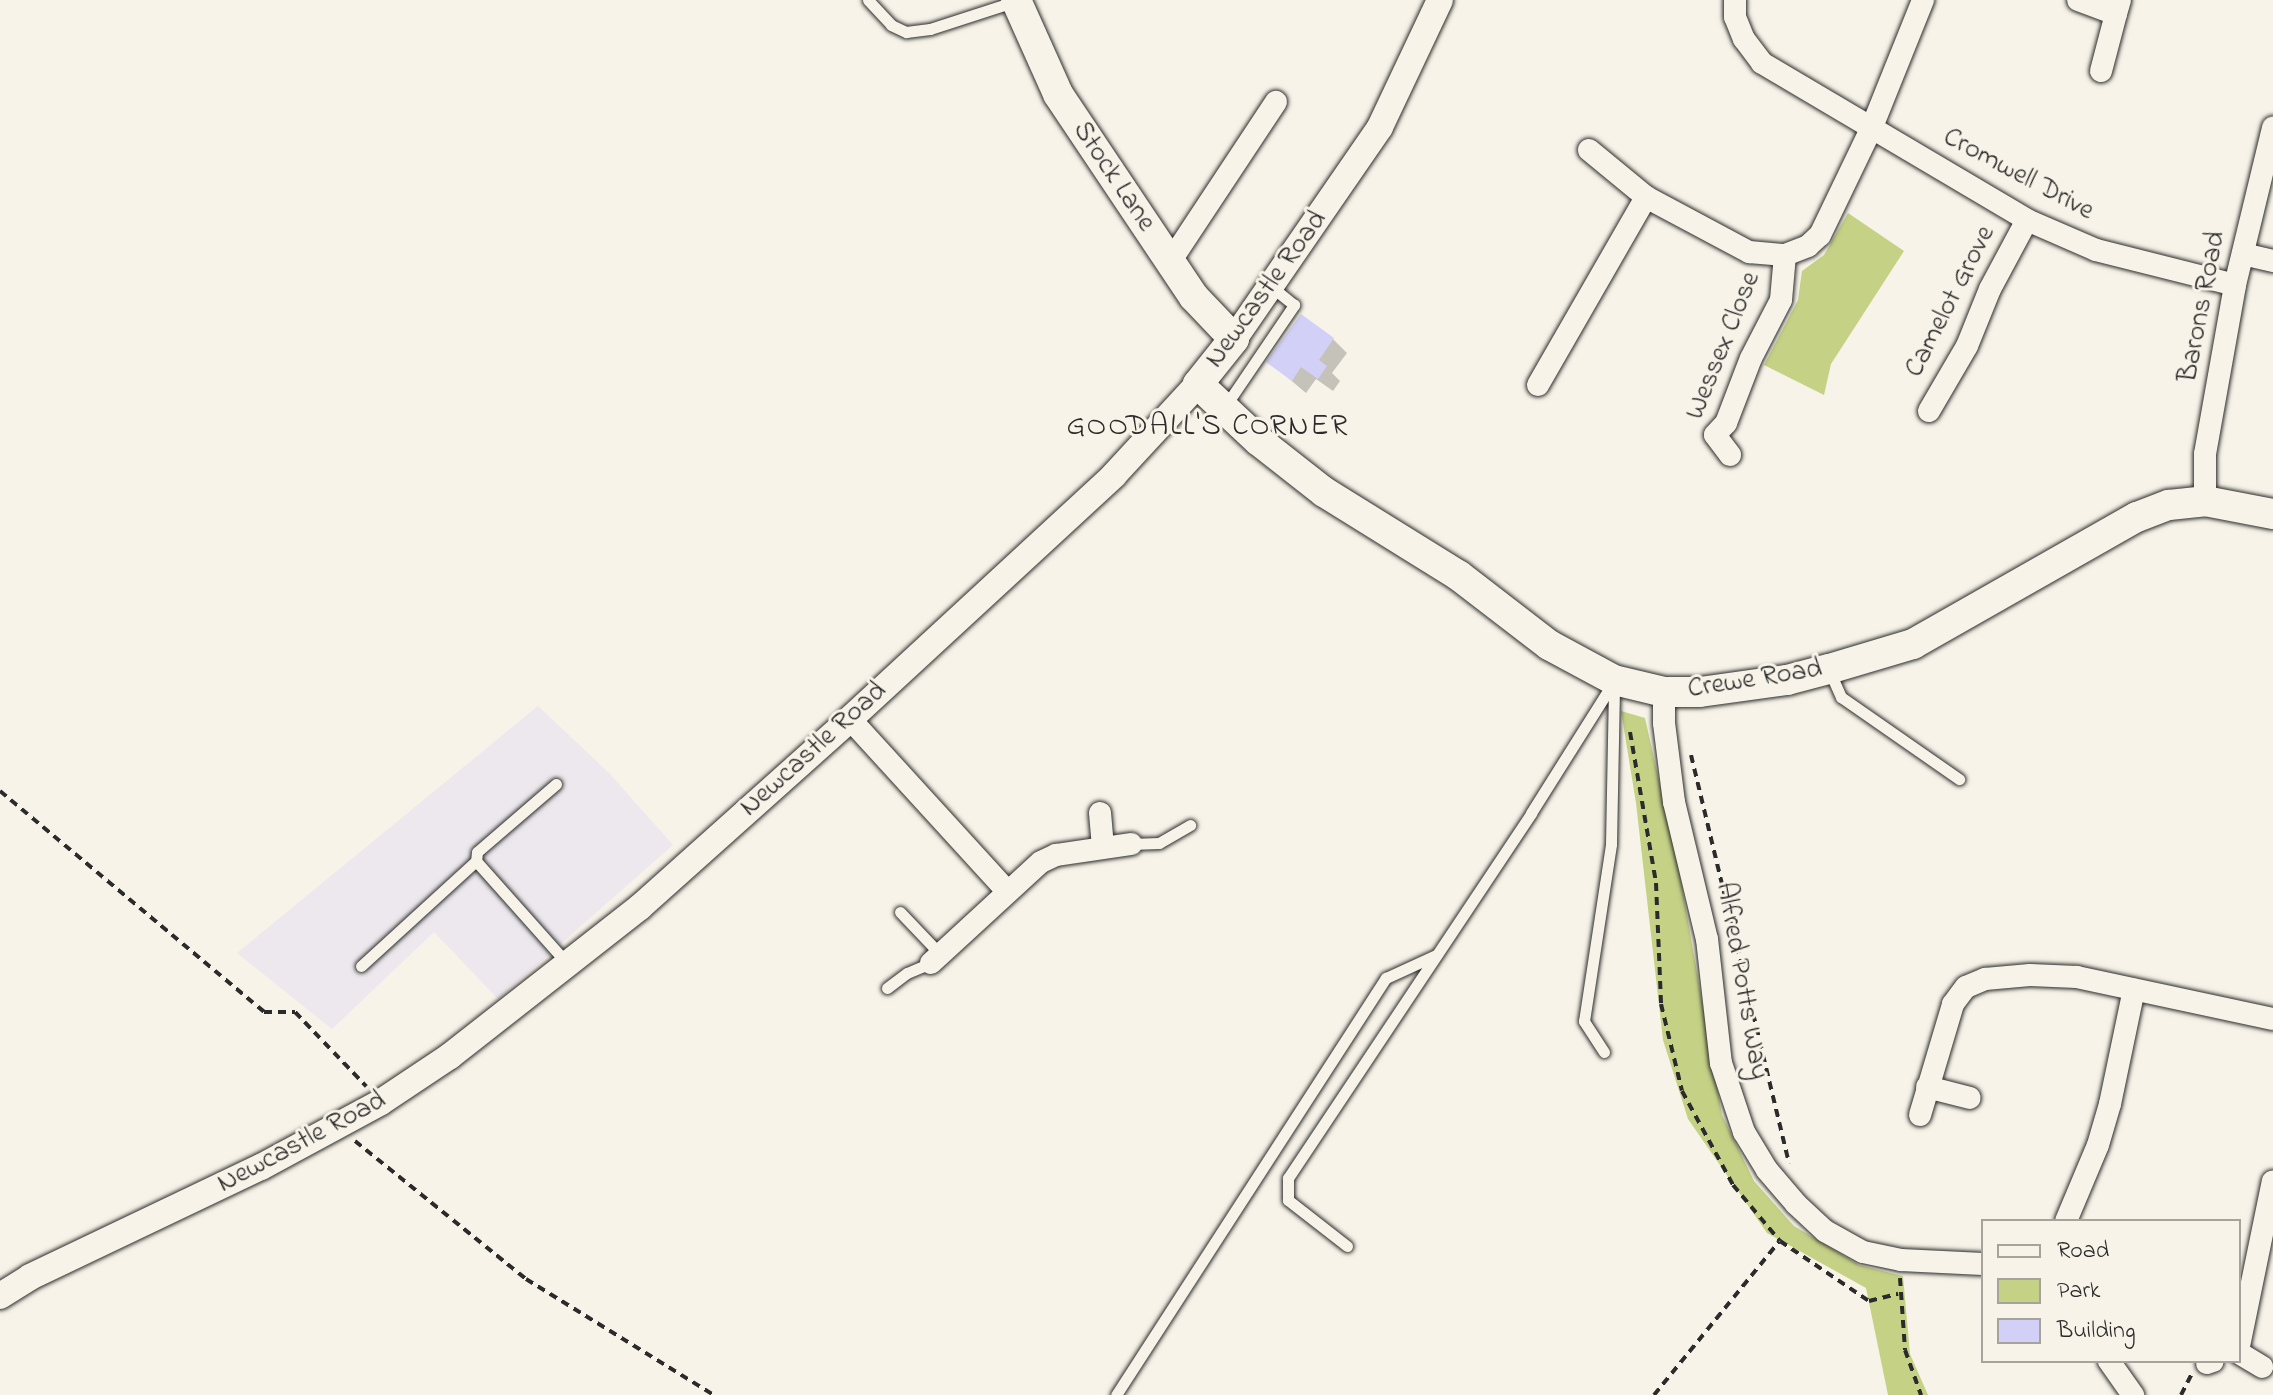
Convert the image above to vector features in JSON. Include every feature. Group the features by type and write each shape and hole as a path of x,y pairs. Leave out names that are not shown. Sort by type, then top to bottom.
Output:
{"main road":[{"name":"Stock Lane","path":"1016,0 1058,94 1207,314 1234,339"},
{"name":"Newcastle Road","path":"1198,384 1234,339"},
{"name":"Crewe Road","path":"1198,384 1324,492 1458,575 1549,645 1622,683 1664,692 1700,692 1754,685 1829,669 1913,644 2137,517 2169,505 2205,501 2273,514"}],"street":[{"name":"Newcastle Road","path":"1234,339 1380,127 1440,0"},
{"name":"Cromwell Drive","path":"1735,0 1735,17 1744,39 1762,63 2027,220 2096,250 2235,285"},
{"name":"Wessex Close","path":"1589,150 1646,197 1749,252 1785,255 1808,246 1820,235 1872,127 1923,0"},
{"path":"2078,0 2118,7 2101,71"},
{"path":"1170,262 1276,102"},
{"name":"Barons Road","path":"2205,501 2205,454 2235,285 2273,128"},
{"path":"1538,385 1646,197"},
{"name":"Camelot Grove","path":"1929,411 1967,346 1990,289 2027,220"},
{"path":"2243,254 2273,261"},
{"name":"Wessex Close","path":"1730,455 1715,435 1726,423 1751,358 1781,300 1785,255"},
{"name":"Newcastle Road","path":"0,1296 30,1277 192,1202 337,1127 450,1056 640,907 850,719 1114,475 1198,384"},
{"name":"Alfred Potts Way","path":"1664,692 1664,723 1674,802 1707,939 1721,1063 1744,1132 1767,1170 1796,1204 1825,1231 1863,1252 1901,1260 1981,1264"},
{"path":"850,719 1008,892"},
{"path":"1100,813 1103,846"},
{"path":"935,958 1041,862 1056,855 1131,844"},
{"path":"1920,1115 1953,1004 1966,987 1985,979 2030,975 2077,977 2273,1019"},
{"path":"2067,1219 2106,1118 2134,989"},
{"path":"1927,1087 1970,1098"},
{"path":"2241,1336 2273,1181"},
{"path":"2241,1354 2268,1368"},
{"path":"2110,1363 2133,1395"}],"lane":[{"path":"868,0 891,25 906,32 930,29 1016,0"},
{"path":"1224,408 1294,305 1272,287"},
{"path":"1829,669 1841,697 1885,731 1959,779"},
{"path":"1347,1246 1288,1200 1288,1178 1622,683"},
{"path":"1604,1052 1584,1021 1611,844 1622,683"},
{"path":"361,966 476,861 477,852 556,784"},
{"path":"1131,844 1159,843 1190,825"},
{"path":"476,861 567,963"},
{"path":"887,988 935,958 900,912"},
{"path":"1116,1395 1386,978 1437,955"}],"path":[{"path":"1622,683 1656,883 1661,1004 1682,1091 1733,1185 1780,1241 1869,1301 1898,1294"},
{"path":"1688,743 1793,1177 1796,1204"},
{"path":"0,791 264,1012 295,1012 381,1102"},
{"path":"337,1127 526,1279 714,1395"},
{"path":"1654,1395 1780,1241"},
{"path":"1901,1260 1898,1294 1905,1350 1921,1395"}],"shaded area":[{"path":"538,706 609,773 673,845 498,999 434,932 332,1029 237,953"}],"green space":[{"path":"1848,213 1904,251 1831,364 1824,395 1764,365 1798,300 1802,271 1824,255"},
{"path":"1621,711 1645,718 1679,870 1722,1115 1754,1181 1794,1226 1859,1265 1903,1276 1910,1354 1928,1395 1888,1395 1866,1288 1767,1233 1688,1119 1663,1040 1636,803"}],"building":[{"path":"1301,314 1334,338 1319,360 1327,366 1318,379 1301,367 1292,381 1266,362"}],"district":[{"name":"GOODALL'S CORNER","path":"1208,427"}]}
